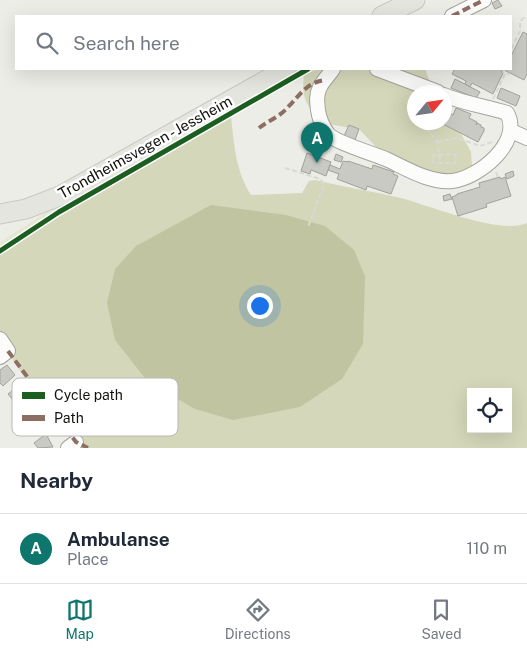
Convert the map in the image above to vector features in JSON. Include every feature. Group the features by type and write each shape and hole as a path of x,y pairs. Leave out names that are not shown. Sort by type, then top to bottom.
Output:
{"main road":[{"path":"384,15 414,0"},
{"name":"Trondheimsvegen - Jessheim","path":"0,214 26,209 62,195 284,70"}],"street":[{"path":"454,15 484,0"},
{"path":"332,70 317,96 319,115 329,136 428,178 453,181 478,171 492,160 505,145 511,131 507,113 452,99"},
{"path":"380,70 419,85"},
{"path":"511,131 527,138"},
{"path":"0,339 8,351 0,357"}],"path":[{"path":"512,48 520,31 520,22 523,18 527,18"},
{"path":"489,108 505,74 503,72 504,70"},
{"path":"428,130 437,142 441,163"},
{"path":"437,142 457,138 480,146 489,144 496,139"},
{"path":"455,154 457,159 456,162 434,163 433,155 440,156 455,154"},
{"path":"285,168 320,179 324,184 308,227"}],"shaded area":[{"path":"294,70 302,70 69,203 0,248 2,241 68,198"},
{"path":"316,70 425,70 431,85 407,85 407,130 452,130 452,128 461,134 471,152 472,166 462,172 438,175 412,168 376,147 360,130 319,122 308,105 304,95 304,75"},
{"path":"231,117 239,167 251,195 302,193 309,181 315,180 405,199 485,223 516,226 527,223 527,448 88,448 75,436 178,436 178,378 25,378 0,340 0,255 85,200"},
{"path":"211,205 286,215 325,226 354,250 365,276 363,344 342,379 300,407 233,420 195,409 178,399 178,378 145,378 115,340 107,303 115,269 136,246"}],"building":[{"path":"498,0 502,6 495,9 492,3"},
{"path":"523,32 527,34 527,74 524,80 504,70 512,70 512,54"},
{"path":"454,70 502,70 501,72 503,73 493,94 472,83 470,87 465,84 466,81 452,74"},
{"path":"455,79 480,92 476,98 452,88"},
{"path":"501,88 520,96 516,106 497,98"},
{"path":"456,108 471,114 469,118 477,122 476,125 477,123 484,128 478,142 452,129 453,115"},
{"path":"349,125 359,129 355,140 344,136"},
{"path":"307,153 331,162 326,176 311,170 310,174 301,171"},
{"path":"336,154 343,157 341,162 334,160"},
{"path":"343,161 372,169 373,165 394,172 393,174 398,176 391,194 367,186 366,190 337,179 339,174 328,170 330,165 340,169"},
{"path":"513,171 514,176 507,179 505,174"},
{"path":"500,177 501,179 505,177 511,196 486,204 487,207 458,216 452,197 480,187 479,183"},
{"path":"450,194 452,199 444,201 443,196"},
{"path":"7,365 15,375 3,386 0,383 0,370"},
{"path":"12,391 12,399 8,394"},
{"path":"43,436 47,436 53,447 38,448 34,443"}],"marked path":[{"path":"454,15 484,0"},
{"path":"259,128 282,113 313,83 325,80"},
{"path":"8,351 28,378"},
{"path":"72,436 76,442 88,448"}],"cycle path":[{"path":"0,251 59,212 306,70"}],"place":[{"name":"Ambulanse","path":"317,163"}]}
